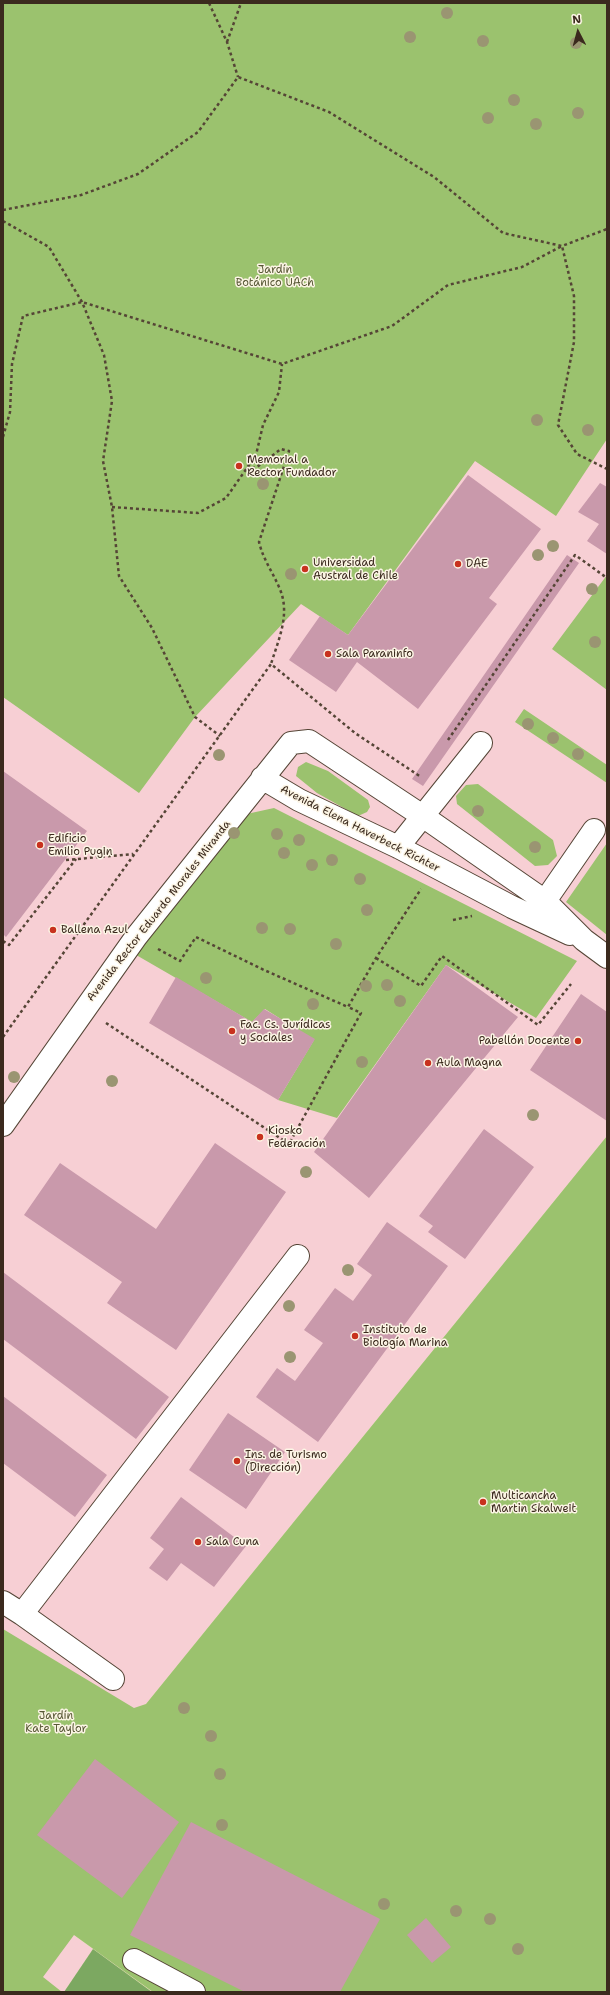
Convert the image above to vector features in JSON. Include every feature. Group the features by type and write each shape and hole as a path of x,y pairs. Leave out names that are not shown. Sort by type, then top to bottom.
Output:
{"lane":[{"name":"Avenida Elena Haverbeck Richter","path":"584,940 512,907 398,847 299,800 262,778 291,743 309,741 424,817 545,902 584,940 607,957"},
{"path":"398,847 424,817 481,743"},
{"name":"Avenida Rector Eduardo Morales Miranda","path":"3,1125 84,1008 136,937 262,778"},
{"path":"545,902 594,830"},
{"path":"22,1614 298,1256"},
{"path":"3,1602 113,1679"},
{"path":"134,1960 194,1992"}],"path":[{"path":"209,3 227,42 238,77"},
{"path":"227,42 241,3"},
{"path":"3,210 81,195 138,174 198,132 238,77"},
{"path":"238,77 329,112 434,177 503,233 562,246"},
{"path":"3,221 49,247 82,302 104,355 112,401 103,461 112,507 119,576 152,628 194,717 220,736"},
{"path":"3,437 10,412 12,364 23,316 82,302 282,364 392,326 448,285 522,268 562,246 607,229"},
{"path":"562,246 574,296 574,342 558,425 577,454 607,469"},
{"path":"112,507 198,513 226,498 256,455 263,425 280,392 282,364"},
{"path":"246,469 257,467 281,449 289,451 259,542 262,555 280,587 286,612 271,664"},
{"path":"66,860 134,854"},
{"path":"3,941 9,945 76,859"},
{"path":"348,1007 376,958 436,867"},
{"path":"84,1008 289,1144 361,1013 264,970 196,937 180,961 136,937"},
{"path":"376,958 421,986 442,956 538,1025 571,984"}],"shaded area":[{"name":"Universidad Austral de Chile","path":"3,3 607,3 607,1136 146,1704 134,1709 3,1870"},
{"path":"3,1883 93,1949 64,1992 3,1992"}],"green space":[{"name":"Jardín Botánico UACh","path":"3,3 607,3 607,439 556,516 475,461 348,635 301,604 195,717 139,793 3,697"},
{"path":"607,575 607,690 552,649"},
{"path":"524,709 607,765 607,783 515,722"},
{"path":"306,762 328,771 368,800 370,807 367,812 358,816 317,793 296,776 298,767"},
{"path":"478,784 553,840 557,856 548,865 535,866 457,804 456,796 466,785"},
{"path":"274,808 577,961 536,1018 446,965 337,1118 278,1100 314,1040 265,1009 252,1022 131,952 242,815"},
{"path":"607,843 607,935 566,902"},
{"name":"Jardín Kate Taylor","path":"607,1136 607,1992 153,1992 74,1935 43,1977 62,1992 3,1992 3,1629 134,1708 146,1704"},
{"path":"93,1949 152,1992 64,1992"}],"building":[{"name":"DAE","path":"468,475 541,529 489,598 497,604 418,709 357,662 336,692 289,660 320,616 348,635"},
{"path":"600,483 607,487 607,554 587,541 599,524 578,512"},
{"path":"567,555 579,563 423,786 412,779"},
{"name":"Edificio Emilio Pugin","path":"3,771 87,831 6,937 3,934"},
{"name":"Aula Magna","path":"446,965 518,1017 369,1198 314,1152"},
{"name":"Fac. Cs. Jurídicas y Sociales","path":"176,977 252,1022 264,1009 315,1039 278,1100 149,1023"},
{"name":"Pabellón Docente","path":"581,994 607,1012 607,1121 530,1070"},
{"path":"484,1129 534,1167 465,1259 428,1232 433,1226 419,1216"},
{"path":"215,1143 286,1192 176,1350 107,1303 122,1282 24,1215 60,1163 156,1229"},
{"name":"Instituto de Biología Marina","path":"387,1222 448,1266 318,1442 256,1397 277,1368 295,1381 323,1343 304,1330 335,1288 353,1301 372,1275 357,1264"},
{"path":"3,1272 169,1397 136,1439 3,1339"},
{"path":"3,1396 107,1475 75,1517 3,1463"},
{"name":"Ins. de Turismo (Dirección)","path":"228,1413 285,1452 246,1509 189,1470"},
{"name":"Sala Cuna","path":"181,1497 246,1546 214,1587 181,1563 167,1581 149,1568 164,1549 150,1538"},
{"path":"95,1759 179,1822 122,1898 37,1835"},
{"path":"191,1822 380,1919 340,1992 245,1992 130,1935"},
{"path":"426,1918 451,1947 432,1963 407,1935"}],"place":[{"name":"Memorial a Rector Fundador","path":"239,466"},
{"name":"DAE","path":"458,564"},
{"name":"Universidad Austral de Chile","path":"305,569"},
{"name":"Sala Paraninfo","path":"328,654"},
{"name":"Edificio Emilio Pugin","path":"40,845"},
{"name":"Ballena Azul","path":"53,930"},
{"name":"Fac. Cs. Jurídicas y Sociales","path":"232,1031"},
{"name":"Pabellón Docente","path":"578,1041"},
{"name":"Aula Magna","path":"428,1063"},
{"name":"Kiosko Federación","path":"260,1137"},
{"name":"Instituto de Biología Marina","path":"355,1336"},
{"name":"Ins. de Turismo (Dirección)","path":"237,1461"},
{"name":"Multicancha Martin Skalweit","path":"483,1502"},
{"name":"Sala Cuna","path":"198,1542"}]}
